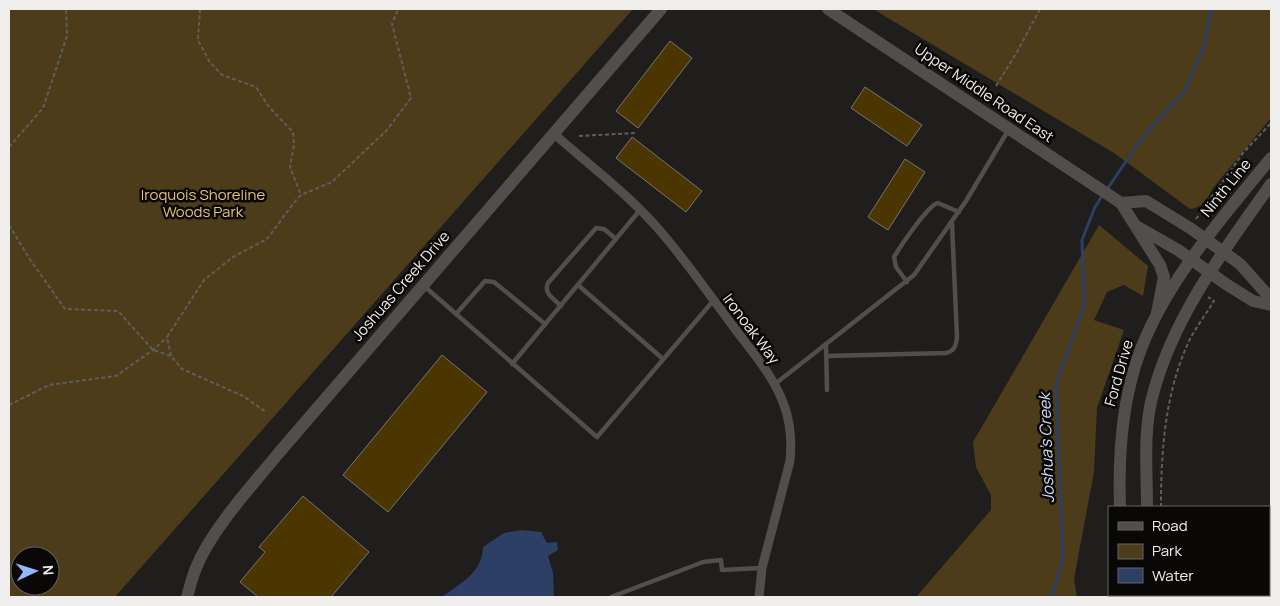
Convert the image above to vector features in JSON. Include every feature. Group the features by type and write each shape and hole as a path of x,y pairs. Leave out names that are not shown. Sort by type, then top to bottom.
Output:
{"main road":[{"name":"Joshuas Creek Drive","path":"187,597 202,555 228,516 277,455 552,133 661,9"},
{"name":"Upper Middle Road East","path":"828,9 1119,202 1133,223 1253,301 1271,305"},
{"name":"Ninth Line","path":"1192,260 1220,220 1271,158"},
{"path":"1147,506 1146,440 1152,395 1173,339 1198,290 1271,184"},
{"name":"Upper Middle Road East","path":"1119,202 1146,201 1224,252 1240,264 1265,292 1271,305"},
{"path":"1133,223 1160,265 1164,277 1158,313"},
{"name":"Ford Drive","path":"1120,506 1121,433 1136,364 1149,330 1158,313 1192,260"}],"street":[{"name":"Ironoak Way","path":"552,133 640,210 668,241 775,384 784,403 792,443 790,461 762,568 759,597"}],"lane":[{"path":"775,384 907,282 925,262 959,212 1009,129"},
{"path":"907,282 896,267 894,257 924,215 938,202 959,212"},
{"path":"512,364 640,210"},
{"path":"826,356 951,352 955,348 957,337 952,222"},
{"path":"561,306 547,292 546,287 548,283 596,228 604,229 616,239"},
{"path":"456,314 485,281 489,280 494,282 545,324"},
{"path":"423,285 598,437 713,301"},
{"path":"578,286 663,359"},
{"path":"826,344 827,390"},
{"path":"611,597 703,562 721,560 722,570 762,568"}],"path":[{"path":"9,147 43,108 67,36 66,9"},
{"path":"200,9 198,40 209,61 222,75 256,87 269,108 293,132 294,144 290,167 300,195"},
{"path":"9,405 49,385 116,376 153,350 167,337 204,280 234,257 267,239 300,195 332,182 388,130 411,98 392,24 398,9"},
{"path":"996,86 1040,9"},
{"path":"579,136 636,133"},
{"path":"9,225 29,258 65,309 118,311 153,350 171,356"},
{"path":"167,337 171,356 182,369 243,396 266,412"}],"green space":[{"name":"Iroquois Shoreline Woods Park","path":"9,9 633,9 115,597 9,597"},
{"path":"873,9 1271,9 1271,118 1213,188 1204,202 1198,207 1190,209 1114,153"},
{"path":"1099,225 1148,266 1143,296 1124,285 1107,292 1094,320 1124,330 1097,408 1094,472 1074,579 1077,597 916,597 991,510 991,495 976,467 973,442"}],"water":[{"path":"522,530 541,532 547,543 557,542 558,550 548,556 553,573 554,597 442,597 475,571 482,556 483,547 504,533"}],"building":[{"path":"670,41 692,58 638,128 616,111"},
{"path":"865,87 922,125 907,146 851,108"},
{"path":"632,137 702,191 686,212 616,158"},
{"path":"905,159 925,172 888,230 868,217"},
{"path":"442,355 487,392 388,512 343,475"},
{"path":"303,496 369,552 331,597 258,597 240,582 265,552 259,547"}],"waterway":[{"name":"Joshua's Creek","path":"1106,191 1143,136 1184,92 1205,44 1211,9"},
{"name":"Joshua's Creek","path":"1052,597 1063,557 1056,384 1084,305 1082,240 1095,207 1102,196"}]}
